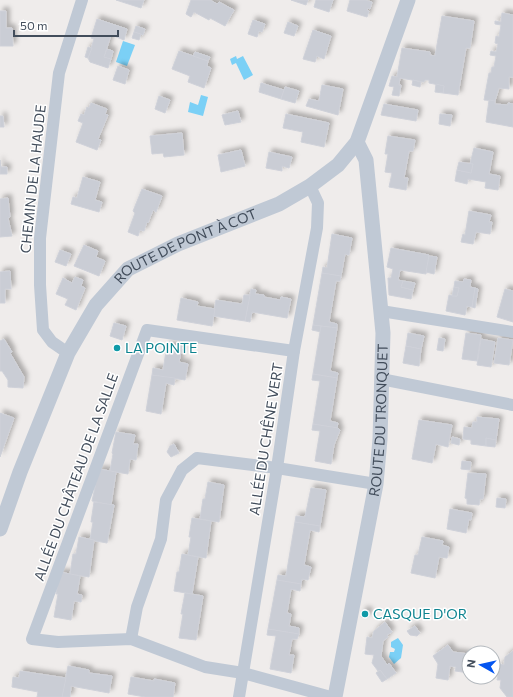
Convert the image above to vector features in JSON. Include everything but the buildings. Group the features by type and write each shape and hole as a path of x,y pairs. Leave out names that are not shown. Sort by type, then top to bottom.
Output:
{"street":[{"name":"CHEMIN DE LA HAUDE","path":"68,353 52,342 43,330 40,285 40,238 59,73 82,0"},
{"name":"ROUTE DE PONT À COT","path":"0,529 20,472 68,353 96,305 128,269 178,244 279,204 310,186 338,165 357,142 408,0"},
{"name":"ROUTE DU TRONQUET","path":"335,697 376,484 380,439 383,352 381,311 366,160 357,142"},
{"name":"ALLÉE DU CHÊNE VERT","path":"239,697 278,468 294,351 317,228 318,203 310,186"},
{"path":"381,311 513,332"},
{"name":"ALLÉE DU CHÂTEAU DE LA SALLE","path":"131,638 58,642 32,639 147,330 294,351"},
{"path":"381,380 513,405"},
{"path":"331,697 243,673 205,667 131,638 137,607 161,539 166,500 182,470 197,458 278,468 376,484"}],"water":[{"path":"123,41 135,45 127,66 116,62"},
{"path":"236,56 237,59 243,56 253,75 244,80 236,63 232,65 230,59"},
{"path":"201,95 208,97 203,116 188,112 190,102 198,105"},
{"path":"398,638 403,645 401,658 394,664 389,657 390,652 394,652 395,649 391,647 391,642"}],"place":[{"name":"LA POINTE","path":"117,348"},
{"name":"CASQUE D'OR","path":"365,614"}]}
